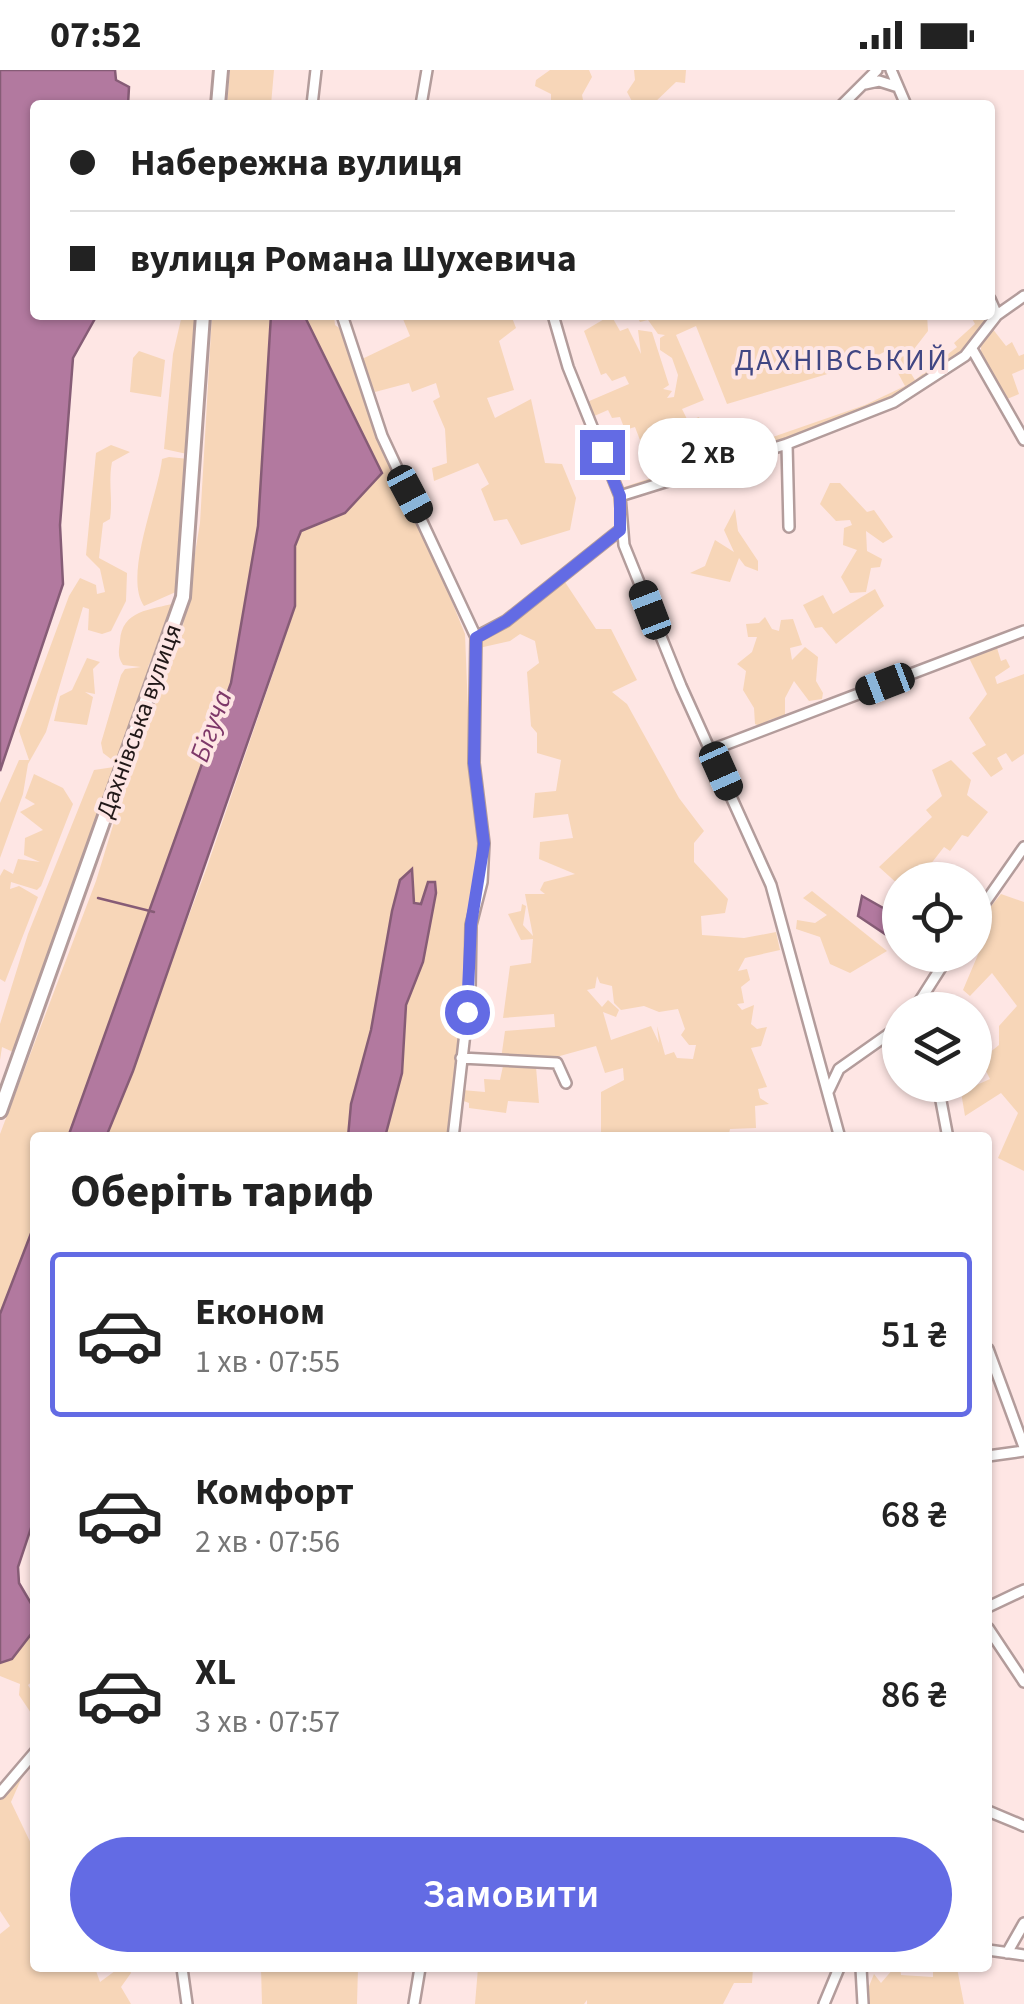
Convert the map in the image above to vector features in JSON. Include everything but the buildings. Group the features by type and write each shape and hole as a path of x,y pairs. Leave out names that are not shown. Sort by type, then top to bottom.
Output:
{"street":[{"path":"218,100 221,70"},
{"path":"313,100 316,70"},
{"path":"422,100 427,70"},
{"path":"847,100 877,70"},
{"path":"891,70 904,100"},
{"path":"862,84 879,81 898,88"},
{"path":"995,318 1024,296"},
{"path":"995,310 997,315"},
{"name":"Дахнівська вулиця","path":"0,1111 183,597 203,320"},
{"path":"344,320 382,436 476,638 474,763 484,844 471,924 470,989 454,1132"},
{"path":"558,320 568,367 620,496 620,530 658,632 771,885 838,1132"},
{"path":"620,496 787,444 894,402 972,349 993,320"},
{"path":"972,349 1024,440"},
{"path":"787,444 789,528"},
{"path":"476,638 506,621 620,530"},
{"path":"711,750 1024,632"},
{"path":"992,893 1024,847"},
{"path":"828,1090 842,1066 882,1038"},
{"path":"461,1058 557,1063 566,1084"},
{"path":"820,1058 842,1066"},
{"path":"941,1102 947,1132"},
{"path":"992,1360 1024,1449 992,1455"},
{"path":"992,1605 1024,1590"},
{"path":"992,1634 1024,1682"},
{"path":"0,1793 30,1758"},
{"path":"992,1813 1024,1826"},
{"path":"1007,1953 1024,1924"},
{"path":"992,1951 1024,1955"},
{"path":"183,1972 187,2004"},
{"path":"414,2004 419,1972"},
{"path":"824,2004 837,1972"},
{"path":"861,1972 863,2004"}],"shaded area":[{"path":"0,70 115,70 116,80 129,87 128,100 30,100 30,320 94,320 73,358 60,525 63,584 0,771"},
{"path":"230,70 274,70 271,100 227,100"},
{"path":"550,70 589,70 592,77 583,100 551,100 551,94 535,86 536,80"},
{"path":"634,70 686,70 685,83 676,82 657,100 631,100 627,92 635,80"},
{"path":"181,320 198,320 187,454 164,449 173,354"},
{"path":"212,320 271,320 258,526 231,683 70,1132 30,1132 30,1236 0,1314 0,1134 96,881 137,747 181,638 200,523"},
{"path":"271,320 306,320 382,473 345,513 301,531 295,546 295,606 133,1071 108,1132 70,1132 231,683 258,526"},
{"path":"306,320 334,320 342,330 465,634 471,787 480,859 464,1003 453,1005 451,1016 463,1018 452,1132 108,1132 207,867 283,644 295,606 295,546 301,531 345,513 382,473"},
{"path":"403,320 513,320 516,328 499,341 514,390 487,398 495,418 531,399 545,463 562,464 576,498 570,530 521,545 507,519 494,521 481,489 489,484 478,463 434,481 432,468 447,463 445,429 433,401 440,397 436,383 412,392 409,383 375,392 360,360 410,336"},
{"path":"603,320 614,320 620,331 628,328 641,354 638,330 652,332 669,385 663,389 672,391 667,398 674,397 678,375 672,358 660,350 660,338 665,335 658,334 648,320 927,320 928,331 904,362 915,380 957,347 954,343 975,324 973,320 983,320 968,346 932,375 883,402 768,446 625,490 621,488 654,477 635,427 625,430 620,417 612,418 608,410 592,417 587,402 629,384 625,376 612,381 606,373 601,375 584,331","holes":["696,326 727,404 841,370 841,354 860,349 867,361 886,351 905,386 865,405 712,458 699,417 688,421 682,409 704,400 676,335"]},
{"path":"992,328 1006,346 1012,342 1019,356 1024,354 1024,369 1012,374 1019,394 1007,399 981,352 981,341"},
{"path":"139,351 165,360 161,397 130,392 133,358"},
{"path":"111,445 130,452 112,462 110,519 103,523 99,558 127,573 126,601 111,631 102,634 88,630 89,609 83,607 46,732 28,764 23,794 0,858 0,803 19,760 29,760 19,731 69,596 80,578 96,585 97,594 105,592 100,569 86,555 96,453"},
{"path":"162,459 189,459 178,591 144,606 137,576 139,556"},
{"path":"830,483 840,483 867,512 874,510 893,537 883,543 866,531 867,551 882,559 880,567 871,568 866,592 850,593 841,577 857,550 843,545 844,528 852,525 850,520 836,521 820,504"},
{"path":"735,509 738,531 758,561 758,571 745,566 739,558 730,582 690,573 705,566 715,540 734,552 724,530"},
{"path":"563,579 596,629 611,629 637,680 612,692 627,704 679,798 704,831 694,843 694,862 728,899 725,913 701,916 702,935 744,938 776,932 780,950 745,958 738,971 747,969 750,980 741,987 744,1003 737,1004 742,1010 754,1005 751,1024 757,1029 767,1027 761,1046 751,1048 767,1087 758,1089 760,1098 769,1104 755,1106 756,1128 729,1132 601,1132 601,1092 624,1080 623,1068 605,1073 596,1046 549,1059 501,1059 505,1031 555,1027 554,1014 503,1018 510,966 531,963 533,939 521,940 508,914 521,911 522,904 526,906 523,925 533,936 525,894 545,894 540,890 544,882 575,874 539,859 540,842 573,838 568,814 533,818 535,793 556,791 561,760 537,753 537,733 531,726 527,672 539,663 535,641 520,634 510,641 479,648 480,642 515,620","holes":["597,976 600,983 612,986 614,1003 621,1010 644,1006 659,1012 678,1009 685,1029 681,1035 689,1045 696,1045 693,1059 677,1058 674,1052 665,1055 657,1026 659,1043 651,1026 611,1040 603,1012 616,1017 619,1010 608,1000 602,1007 587,990 595,988"]},
{"path":"875,589 884,606 836,644 822,627 815,628 803,605 823,595 833,614"},
{"path":"176,603 148,667 150,682 115,762 103,753 101,743 121,675 125,669 141,667 121,662 122,631 139,613"},
{"path":"765,617 772,629 779,631 781,620 793,619 802,645 790,648 792,660 805,647 818,657 816,681 823,693 822,699 809,701 794,681 785,698 785,715 769,720 763,728 755,724 754,708 743,690 746,671 737,664 752,652 757,637 748,637 746,624 759,623"},
{"path":"997,648 1001,661 1006,659 1010,667 995,677 997,684 1024,674 1024,754 1012,762 1006,753 997,758 1003,769 991,777 972,753 986,745 969,718 987,694 969,658"},
{"path":"87,658 100,662 93,669 95,694 85,692 93,697 87,725 54,721 60,696 72,690"},
{"path":"951,760 971,780 967,795 988,812 968,837 962,835 950,851 944,847 932,862 884,862 932,817 926,810 942,796 932,770"},
{"path":"114,767 90,848 13,1052 2,1047 0,1060 0,1024 28,934 94,770"},
{"path":"34,774 63,788 73,804 41,886 37,890 11,882 10,889 19,886 38,897 5,982 0,979 0,876 4,869 13,874 18,859 40,862 24,855 25,838 43,830 20,812 35,804 25,798"},
{"path":"412,869 414,903 421,904 428,882 435,882 436,893 423,962 406,1005 402,1073 386,1132 348,1132 351,1104 371,1030 400,880"},
{"path":"812,891 882,947 882,954 850,973 830,964 820,937 796,929 797,920 815,923 827,915 803,898"},
{"path":"1001,894 1024,902 1024,1171 998,1158 1018,1113 1001,1093 992,1099 992,1051 999,1045 999,1026 1017,1006 992,973 974,992 963,990 971,972 992,972 992,905"},
{"path":"862,896 882,907 882,932 858,916"},
{"path":"503,1066 536,1067 539,1103 508,1101 506,1113 469,1108 469,1103 461,1100 462,1090 485,1092 484,1079 500,1080"},
{"path":"963,1102 987,1102 965,1116"},
{"path":"30,1236 30,1531 18,1567 19,1583 30,1602 30,1636 12,1659 0,1663 0,1314"},
{"path":"30,1636 30,1712 19,1695 20,1684 0,1676 0,1663 12,1659"},
{"path":"19,1773 23,1775 11,1802 30,1842 30,1972 96,1972 100,1982 114,1972 131,1972 121,1987 131,2004 0,2004 0,1934 10,1926 0,1911 0,1797"},
{"path":"261,1972 358,1972 357,2004 262,2004"},
{"path":"478,1972 753,1972 752,1983 734,1983 723,2004 587,2004 587,2000 584,2004 475,2004"},
{"path":"891,1972 933,1977 933,1972 958,1972 964,2004 868,2004 865,1996 874,1974 881,1983"}],"waterway":[{"path":"98,898 154,912"}],"district":[{"name":"ДАХНІВСЬКИЙ","path":"842,360"}],"route":[{"path":"467,1012 471,924 482,882 484,844 474,763 476,638 536,599 620,530 620,496 602,452"}],"water label":[{"name":"Бігуча","path":"211,726"}]}
